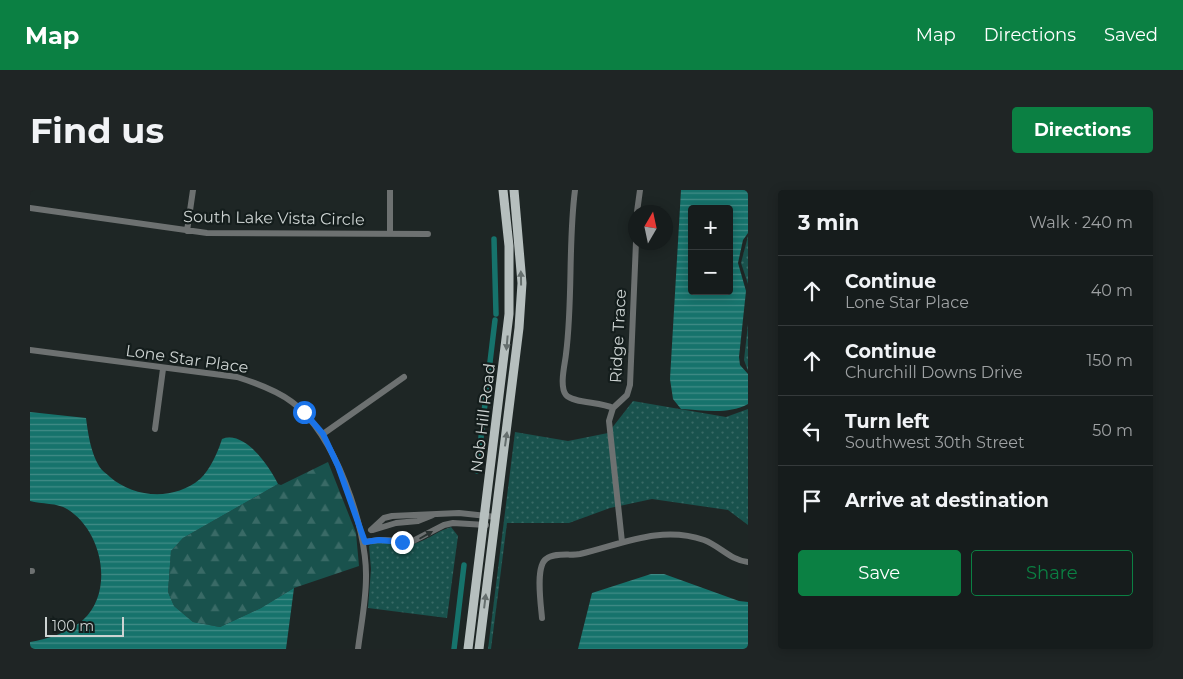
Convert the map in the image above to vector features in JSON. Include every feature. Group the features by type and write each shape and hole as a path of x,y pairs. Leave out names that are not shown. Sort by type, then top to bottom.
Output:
{"main road":[{"name":"Nob Hill Road","path":"468,649 509,314 509,246 503,190"},
{"name":"Nob Hill Road","path":"479,649 519,328 522,283 514,190"}],"street":[{"path":"187,231 193,190"},
{"path":"390,190 390,234"},
{"path":"575,190 570,232 567,349 563,386 564,393 568,397 604,403 613,408 609,421 609,432 622,542"},
{"path":"638,205 640,190"},
{"name":"South Lake Vista Circle","path":"30,208 187,231 261,234 428,234"},
{"name":"Ridge Trace","path":"613,408 627,395 630,385 636,250"},
{"name":"Lone Star Place","path":"30,350 163,369 237,377 264,386 292,402 323,434 338,466 365,542 366,578 358,649"},
{"path":"155,429 163,369"},
{"path":"323,434 404,377"},
{"path":"362,533 381,526 384,518 392,516 459,513 496,522"},
{"path":"365,542 413,541 444,525 484,520"},
{"path":"381,526 392,541"},
{"path":"542,618 540,578 542,565 546,558 578,554 662,533 705,540 737,561 748,562"}],"green space":[{"path":"748,236 748,284 741,263"},
{"path":"748,324 748,371 744,360"},
{"path":"633,401 726,417 748,409 748,525 728,510 652,499 610,508 569,523 507,523 491,649 488,649 515,432 568,441 608,433"},
{"path":"328,462 356,533 359,566 294,588 261,608 220,627 193,622 174,606 168,592 171,551 183,538 278,484 281,485"},
{"path":"451,527 458,536 447,618 368,608 371,569 369,546 377,542 402,545 413,544"}],"shaded area":[{"path":"681,190 748,190 748,233 743,240 738,263 746,291 739,357 740,365 748,374 748,404 732,410 707,411 681,409 673,399 670,379"},
{"path":"30,412 86,418 92,449 100,467 120,484 142,493 166,494 190,486 207,471 222,439 231,438 239,440 256,452 278,484 183,538 171,551 168,592 174,606 193,622 220,627 261,608 294,588 286,649 30,649 30,642 58,634 83,620 93,608 99,593 101,578 96,546 89,531 79,519 63,507 30,501"},
{"path":"651,574 664,574 739,601 748,602 748,649 578,649 592,593"}],"waterway":[{"path":"494,239 496,314"},
{"path":"477,471 495,320"},
{"path":"454,649 464,565"}],"route":[{"path":"304,412 323,434 338,466 365,542 379,540 402,542"}]}
